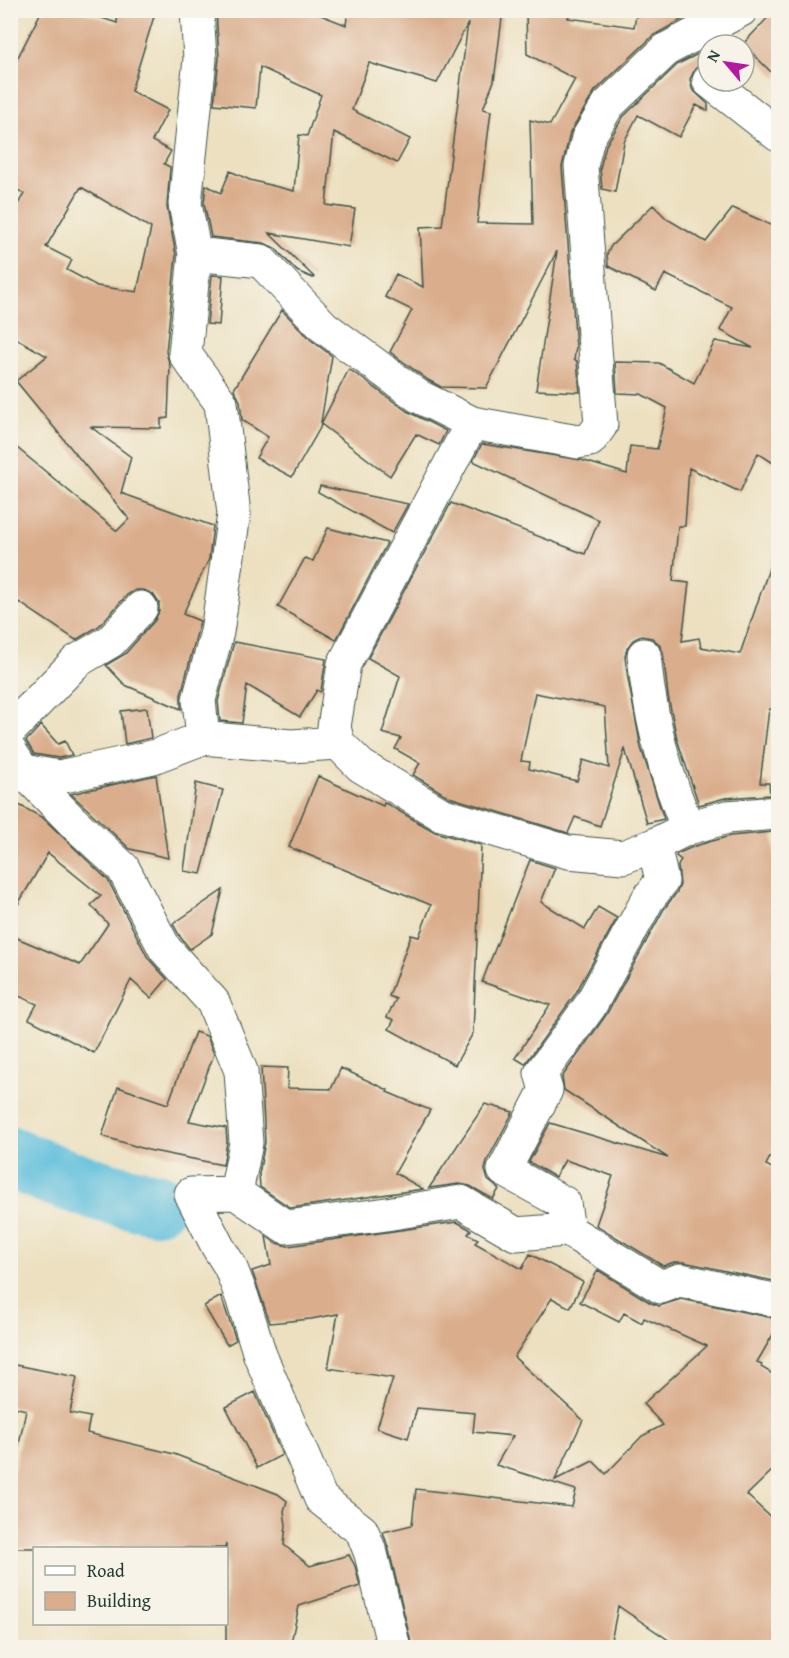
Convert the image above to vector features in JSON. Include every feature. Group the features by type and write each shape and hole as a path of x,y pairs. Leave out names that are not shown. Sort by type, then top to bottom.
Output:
{"street":[{"path":"197,10 200,59 185,204 195,254 185,354 221,403 234,514 217,632 199,700 203,738"},
{"path":"195,254 261,261 324,327 418,396 472,423 578,441 590,440 601,425 581,166 588,138 608,105 667,49 741,10"},
{"path":"667,49 696,72"},
{"path":"724,93 778,135"},
{"path":"472,423 344,664 334,727 338,743 362,765 441,814 568,852 622,857 654,845 687,828 727,817 778,815"},
{"path":"10,730 76,661 111,641 141,608"},
{"path":"644,655 647,690 673,794 687,828"},
{"path":"14,766 58,777 153,758 203,738 291,746 338,743"},
{"path":"14,766 123,868 165,949 213,1002 241,1071 246,1143 236,1193"},
{"path":"568,1230 564,1203 504,1170 546,1090 541,1073 590,1006 648,898 662,881 654,845"},
{"path":"394,1647 371,1554 362,1530 321,1499 260,1355 230,1266 191,1194 236,1193 286,1227 460,1202 516,1234 568,1230 662,1287 680,1281 778,1301"}],"building":[{"path":"42,10 77,10 117,23 118,10 156,10 131,91 168,110 152,141 171,151 164,164 170,167 167,207 176,255 166,352 170,366 168,418 161,419 161,428 91,427 131,457 121,493 213,526 209,559 183,614 200,621 181,695 181,709 125,685 106,665 125,654 155,620 159,611 159,603 153,594 144,590 135,590 127,595 99,626 76,640 10,596 10,442 117,531 129,519 16,381 47,356 10,335 10,217 24,194 10,185 10,73","holes":["81,187 151,228 137,292 97,286 67,270 72,260 46,247"]},
{"path":"216,10 308,10 346,25 348,10 503,10 494,81 483,109 491,111 477,223 533,224 530,120 550,125 575,79 527,54 526,10 571,10 568,18 634,27 637,10 699,10 654,35 595,91 570,133 562,167 576,347 574,360 577,361 580,392 536,390 557,251 486,388 441,387 390,352 412,310 385,297 396,274 423,287 420,227 442,226 468,23 437,83 369,63 352,110 410,139 397,163 334,132 326,205 355,209 349,247 269,233 313,278 297,271 275,248 264,243 211,237 204,203 206,185 221,193 230,171 250,180 294,191 299,135 307,136 321,95 260,67 256,108 214,104 219,58"},
{"path":"775,10 778,10 778,79 756,57 756,33 753,33"},
{"path":"696,55 696,68 690,79 692,89 708,104 708,111 696,105 679,137 638,115 624,142 615,192 602,189 600,168 606,145 623,117 678,64"},
{"path":"653,205 667,219 706,242 733,208 778,228 778,466 758,453 740,492 689,468 685,526 678,526 673,581 689,583 682,641 699,638 701,647 740,654 774,554 778,555 778,710 769,709 760,783 769,783 770,795 725,798 699,805 677,739 668,696 663,652 652,638 641,636 633,640 627,648 625,657 628,679 641,748 664,819 647,823 625,749 600,826 575,817 568,833 449,797 413,775 420,763 395,749 401,738 382,733 400,676 368,658 451,503 585,554 599,520 473,461 482,444 581,460 627,474 630,446 657,449 667,408 641,394 617,393 615,362 659,363 694,383 715,341 753,348 720,330 732,307 665,274 656,291 608,266 607,254 611,246","holes":["535,693 605,707 609,768 583,760 577,781 529,769 530,762 521,761"]},
{"path":"212,275 223,276 219,325 207,324"},
{"path":"282,310 311,340 332,356 320,428 292,477 256,458 268,437 242,420 240,401 234,389"},
{"path":"349,369 407,411 446,431 439,445 416,434 390,476 321,424"},
{"path":"320,486 408,504 392,533 318,492"},
{"path":"328,528 387,543 336,640 278,607 305,558 313,561"},
{"path":"234,642 326,659 321,690 320,692 317,690 300,717 247,685 242,723 220,721 218,701"},
{"path":"147,708 151,738 125,744 121,711"},
{"path":"41,725 58,744 65,741 72,755 59,758 34,754 26,741"},
{"path":"156,775 168,858 130,849 71,794"},
{"path":"318,776 383,806 384,803 387,804 435,832 481,845 473,1033 455,1065 389,1029 394,1020 387,1017 396,999 389,996 411,935 419,937 431,905 289,847"},
{"path":"196,783 223,790 201,874 184,871"},
{"path":"10,800 43,818 108,880 148,958 167,979 151,998 131,980 94,1053 29,1019 37,1004 10,992 10,935 80,965 108,924 91,905 101,896 48,853 10,918"},
{"path":"773,832 775,864 778,859 778,1142 766,1165 778,1171 778,1282 684,1262 674,1262 663,1266 596,1225 613,1176 565,1160 555,1177 529,1162 550,1123 668,1158 564,1090 562,1077 606,1015 664,909 677,892 680,885 678,866 681,860 676,856 677,854 730,836"},
{"path":"530,860 555,868 541,902 585,929 598,907 617,918 574,996 525,1064 515,1058 550,1005 482,982"},
{"path":"223,890 212,934 190,949 173,924"},
{"path":"195,1032 207,1036 214,1054 189,1121 226,1128 227,1142 223,1165 148,1150 102,1136 118,1087 168,1104"},
{"path":"261,1067 288,1068 287,1088 331,1089 341,1068 388,1090 387,1092 430,1110 395,1173 423,1189 291,1208 260,1187 259,1174 265,1142"},
{"path":"485,1104 513,1112 487,1161 485,1170 488,1180 499,1189 493,1199 470,1186 459,1184 429,1188"},
{"path":"457,1222 471,1230 468,1234 478,1239 475,1243 522,1269 530,1254 583,1282 570,1308 552,1298 514,1357 583,1420 555,1480 593,1461 606,1474 642,1436 663,1425 643,1404 707,1346 644,1318 642,1323 624,1313 619,1322 580,1302 598,1270 659,1306 681,1299 778,1319 778,1326 757,1362 778,1377 778,1465 747,1495 778,1524 778,1647 679,1647 618,1606 610,1647 412,1647 383,1532 412,1525 416,1489 572,1507 576,1490 496,1465 513,1436 473,1432 475,1413 417,1408 408,1438 377,1428 393,1378 328,1368 338,1314 270,1323 252,1271 271,1265 266,1236 276,1243 288,1246"},
{"path":"221,1296 236,1340 227,1345 204,1306"},
{"path":"10,1364 77,1377 70,1413 90,1417 87,1433 174,1454 278,1494 287,1501 284,1511 286,1525 284,1545 310,1566 349,1555 355,1566 360,1586 299,1606 290,1647 226,1647 228,1547 226,1544 225,1547 10,1548 10,1470 14,1470 26,1410 10,1406"},
{"path":"255,1392 282,1455 257,1468 226,1407"}],"waterway":[{"path":"10,1157 82,1185 156,1203"}]}
